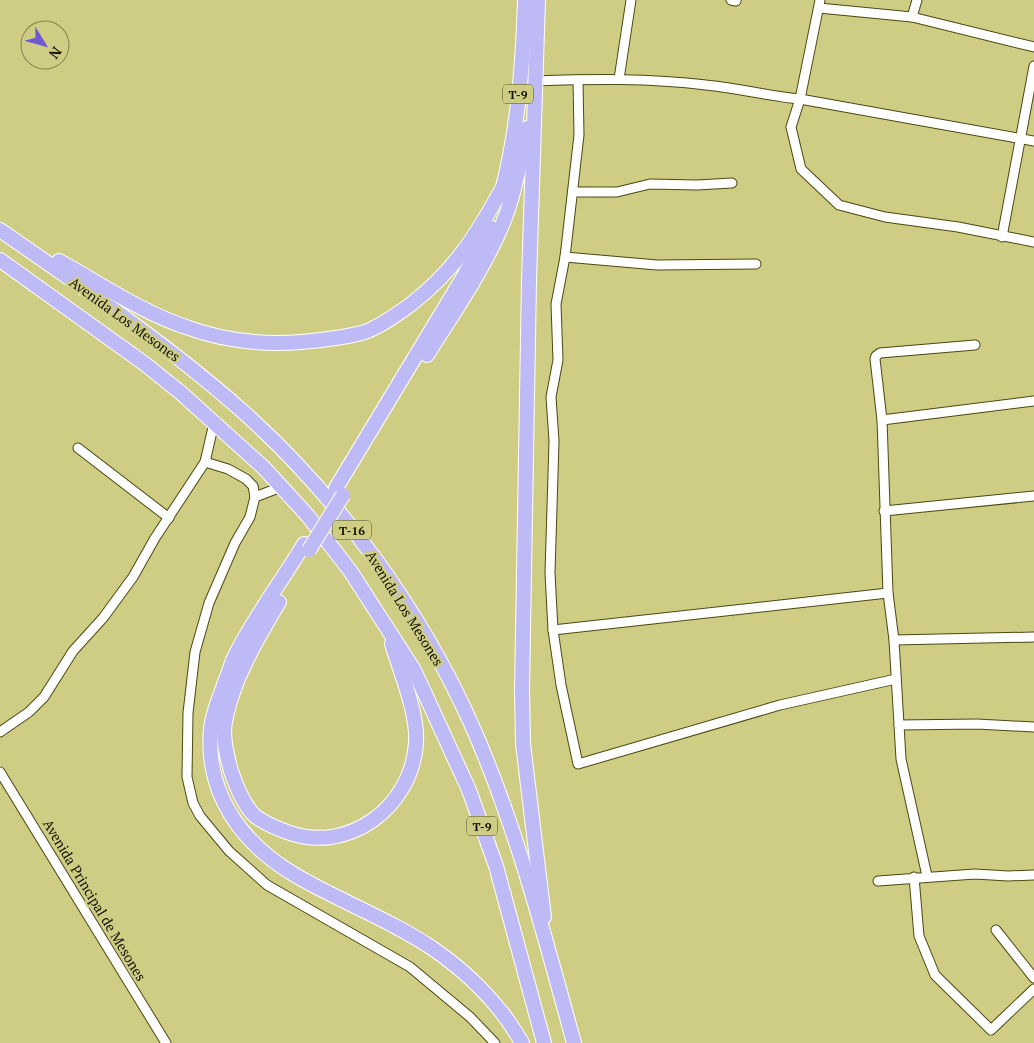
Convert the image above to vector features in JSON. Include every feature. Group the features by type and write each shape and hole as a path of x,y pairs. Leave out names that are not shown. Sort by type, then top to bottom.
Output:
{"highway":[{"name":"T-9","path":"503,187 515,124 522,66 525,0"},
{"name":"T-9","path":"535,81 538,0"},
{"path":"339,492 483,265 500,231 511,199 535,81"},
{"path":"535,81 529,290 522,699 526,772 547,947"},
{"path":"0,230 131,302 185,327 241,342 315,341 366,331 396,315 417,299 457,261 479,230 503,187"},
{"path":"503,187 495,215 464,276 306,547 236,655 211,728 211,769 221,799 236,823 261,851 293,874 419,940 458,970 506,1016 522,1043"},
{"name":"Avenida Los Mesones","path":"0,230 163,346 240,409 297,465 372,554 436,655 472,727 491,772 547,947 574,1043"},
{"name":"Avenida Los Mesones","path":"0,260 146,364 214,423 281,487 328,541 385,622 414,670 469,790 496,866 544,1043"},
{"path":"306,547 250,652 224,723 226,751 237,790 254,815 276,828 298,836 324,837 355,832 383,813 398,795 412,765 416,742 407,690 385,622"}],"street":[{"path":"619,79 630,0"},
{"path":"912,17 917,0"},
{"path":"1034,47 912,17 820,4 800,99 791,126 800,168 839,205 885,217 958,227 1034,242"},
{"path":"1002,237 1034,66"},
{"path":"535,81 619,79 707,85 767,96 800,99 1034,141"},
{"path":"578,80 579,136 565,257 556,304 558,360 552,397 554,441 550,574 553,630 561,685 578,764 780,705 896,679"},
{"path":"573,192 616,192 650,184 697,185 732,183"},
{"path":"565,257 657,265 756,264"},
{"path":"926,876 903,768 894,640 888,593 882,420 876,356 880,353 975,344"},
{"path":"882,420 1034,401"},
{"path":"0,732 30,712 44,697 73,651 102,618 133,577 205,462 214,423"},
{"path":"78,448 169,518"},
{"path":"205,462 228,469 246,479 253,486 255,497 250,517 235,543 209,603 195,652 188,713 187,777 192,803 200,816 229,851 267,886 410,967 470,1017 495,1043"},
{"path":"255,497 281,487"},
{"path":"884,511 1034,496"},
{"path":"553,630 888,593"},
{"path":"894,640 1034,637"},
{"path":"899,725 976,724 1034,727"},
{"name":"Avenida Principal de Mesones","path":"0,772 166,1043"},
{"path":"878,881 926,876 975,874 1034,875"},
{"path":"914,877 919,936 935,975 991,1030 1034,989"},
{"path":"996,930 1034,978"}]}
